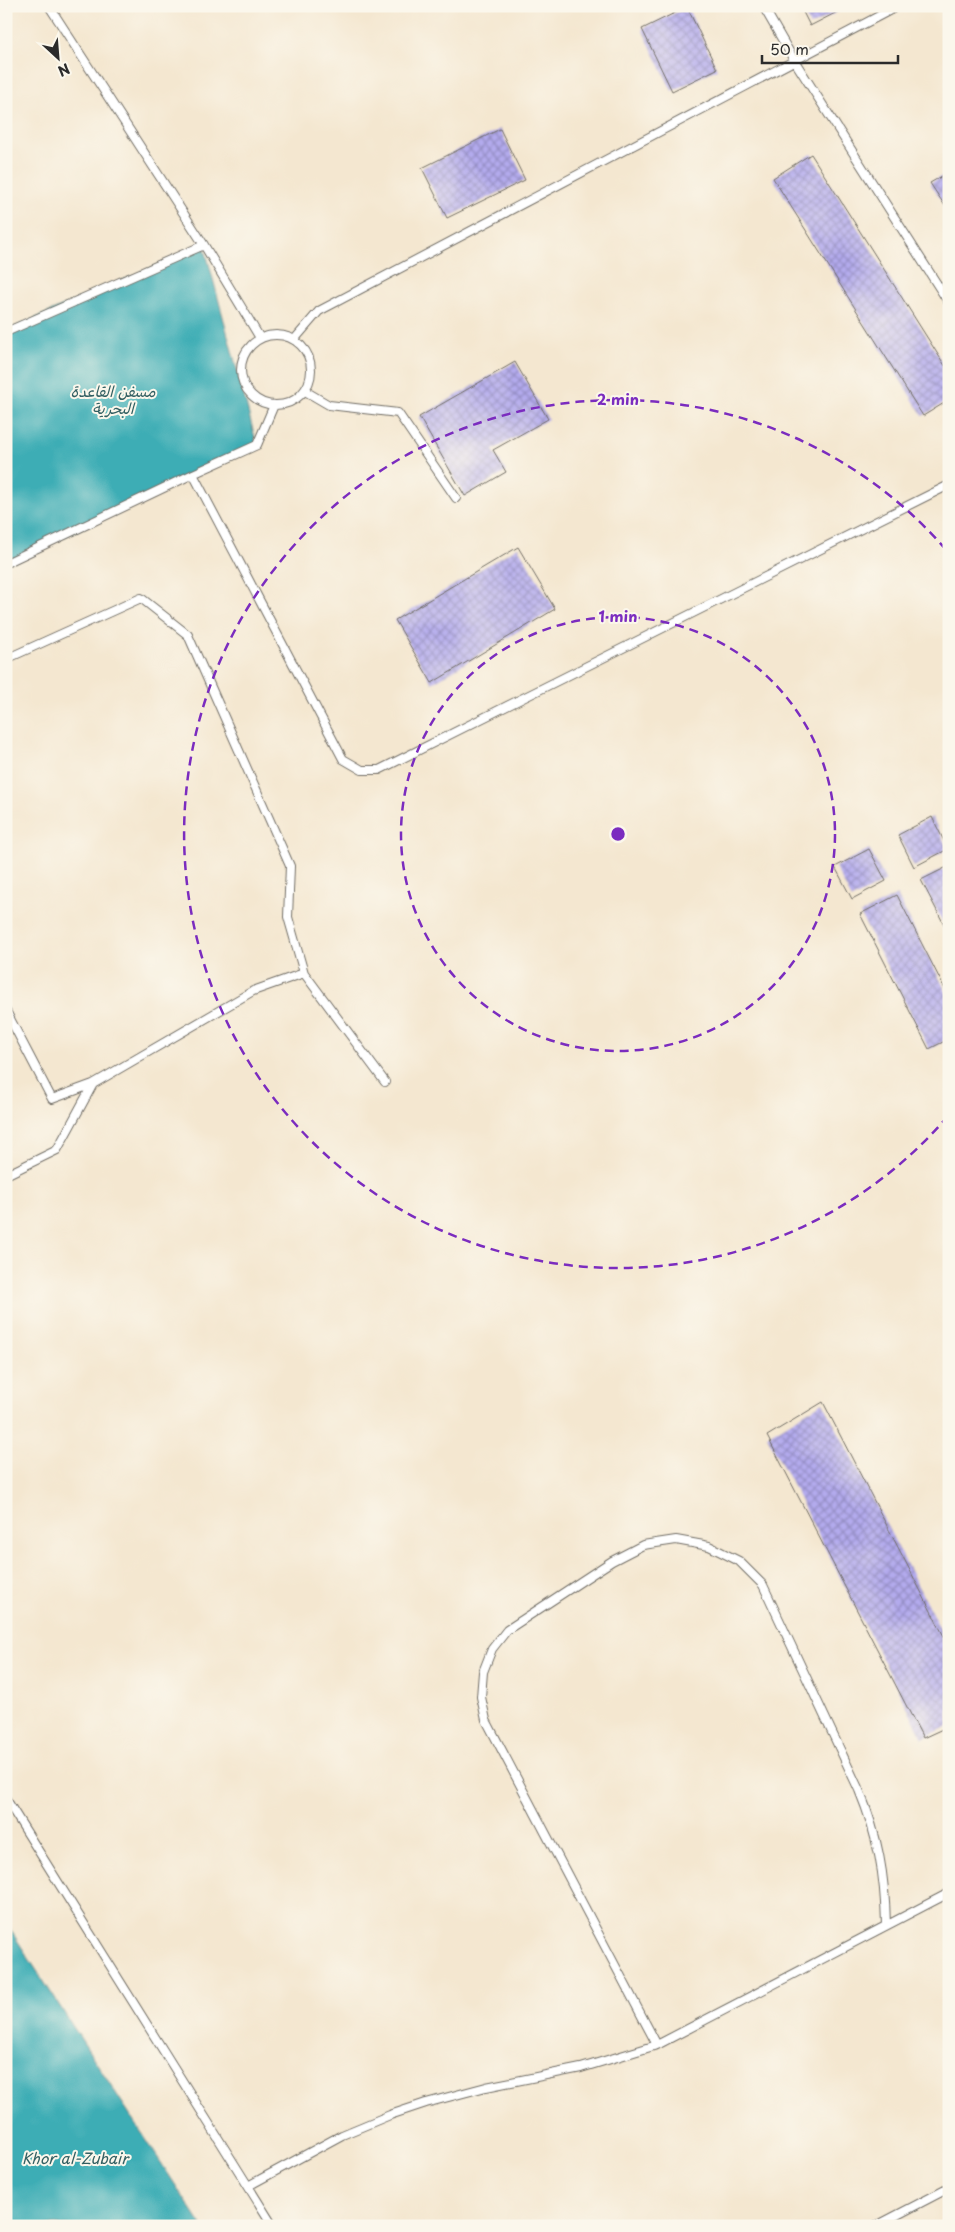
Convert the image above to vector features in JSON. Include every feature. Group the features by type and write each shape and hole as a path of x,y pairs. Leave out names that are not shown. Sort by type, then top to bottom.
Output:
{"lane":[{"path":"49,6 204,244 260,338"},
{"path":"763,6 794,60 949,303"},
{"path":"294,340 319,311 898,6"},
{"path":"6,332 204,244"},
{"path":"272,335 283,335 294,340 304,347 312,369 305,391 296,399 274,406 263,403 253,397 246,388 241,366 244,355 251,345 260,338 272,335"},
{"path":"305,391 329,405 398,413 456,498"},
{"path":"6,563 257,445 274,406"},
{"path":"192,474 343,760 362,770 379,770 949,485"},
{"path":"6,659 141,598 188,635 290,866 288,917 304,973 385,1082"},
{"path":"6,1011 52,1099 93,1084 253,992 304,973"},
{"path":"6,1175 57,1150 93,1084"},
{"path":"657,2045 486,1720 481,1696 483,1672 492,1649 507,1630 612,1561 643,1545 676,1540 710,1546 740,1561 763,1585 860,1790 872,1822 881,1856 886,1925"},
{"path":"6,1799 273,2226"},
{"path":"248,2186 342,2135 390,2115 486,2087 581,2068 657,2045 949,1894"},
{"path":"876,2226 949,2188"}],"water":[{"name":"مسفن القاعدة البحرية","path":"204,245 257,445 6,564 6,331"},
{"name":"Khor al-Zubair","path":"6,1923 202,2226 6,2226"}],"building":[{"path":"800,6 839,6 841,10 810,26"},
{"path":"687,7 717,69 672,91 642,29"},
{"path":"500,129 525,180 447,218 422,168"},
{"path":"811,154 949,372 949,400 923,416 773,178"},
{"path":"949,172 949,212 930,183"},
{"path":"515,362 548,419 493,450 506,472 465,496 419,417"},
{"path":"518,547 555,609 432,683 395,620"},
{"path":"932,817 948,849 914,867 898,835"},
{"path":"869,849 886,881 852,899 835,867"},
{"path":"949,866 949,934 921,880"},
{"path":"897,895 949,997 949,1039 929,1049 860,914"},
{"path":"823,1402 949,1646 949,1726 923,1738 767,1436"}]}
